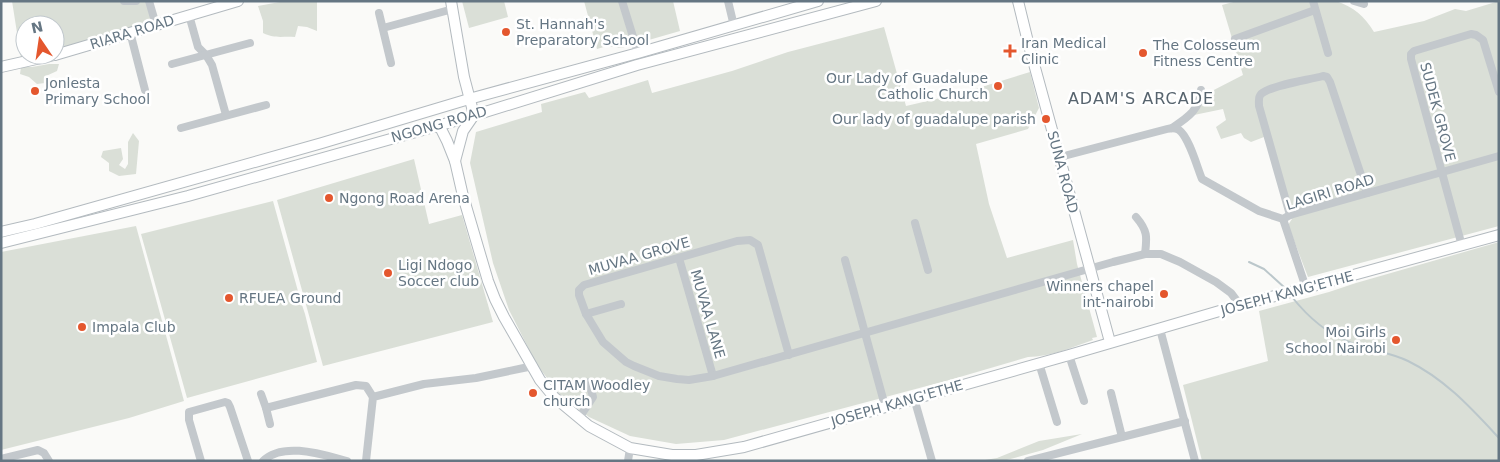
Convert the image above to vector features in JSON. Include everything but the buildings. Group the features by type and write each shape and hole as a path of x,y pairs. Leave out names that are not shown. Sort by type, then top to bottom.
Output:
{"street":[{"path":"124,1 136,1"},
{"path":"149,1 156,25"},
{"name":"RIARA ROAD","path":"65,52 238,1"},
{"path":"622,1 638,53"},
{"path":"728,1 734,26"},
{"name":"NGONG ROAD","path":"1,232 322,143 469,99 818,1"},
{"name":"NGONG ROAD","path":"1,243 179,198 474,115 646,62 876,1"},
{"name":"SUNA ROAD","path":"1018,1 1110,342"},
{"path":"1313,1 1328,53"},
{"path":"1354,1 1364,4"},
{"path":"383,28 452,5 464,77 474,115 463,131 455,161"},
{"path":"1235,39 1315,10"},
{"path":"378,13 391,63"},
{"path":"189,15 198,47 212,65 226,116"},
{"path":"130,32 145,90"},
{"name":"SUDEK GROVE","path":"1462,246 1411,54 1414,51 1472,34 1476,35 1483,40 1499,92"},
{"path":"172,64 250,43"},
{"name":"RIARA ROAD","path":"1,68 15,65"},
{"path":"1306,288 1286,217 1259,106 1260,95 1270,89 1323,76 1327,78 1330,82 1367,193"},
{"path":"1060,158 1172,128 1191,114 1198,106 1201,90"},
{"path":"182,128 266,105"},
{"name":"JOSEPH KANG'ETHE","path":"439,125 455,161 463,196 488,280 504,317 542,383 554,397 578,418 604,434 630,448 672,455 696,456 744,447 1240,305 1499,235"},
{"name":"LAGIRI ROAD","path":"1172,128 1179,130 1184,136 1204,181 1259,211 1286,217 1499,156"},
{"path":"1136,217 1143,226 1147,236 1145,254"},
{"path":"916,223 928,270"},
{"name":"MUVAA GROVE","path":"744,239 757,244 788,355 714,376 689,380 650,374 618,356 603,342 586,314 579,295 580,288 584,285 679,258 744,239"},
{"path":"788,355 1090,268 1145,254 1161,254 1180,262 1216,282 1231,293 1240,305"},
{"name":"MUVAA LANE","path":"679,258 714,376"},
{"path":"845,260 885,406"},
{"path":"586,314 621,304"},
{"path":"1160,329 1195,461"},
{"path":"1069,355 1084,401"},
{"path":"1039,363 1057,422"},
{"path":"373,397 431,382 476,378 532,366"},
{"path":"578,418 593,397 589,382"},
{"path":"266,408 356,385 366,386 373,397 366,461"},
{"path":"1111,393 1122,437"},
{"path":"261,394 270,424"},
{"path":"914,398 932,461"},
{"path":"201,461 189,420 189,412 225,402 230,407 248,461"},
{"path":"1028,461 1185,421"},
{"path":"628,461 630,448"},
{"path":"1,459 38,450 44,453 48,461"},
{"path":"263,461 268,456 296,450 347,461"}],"shaded area":[{"path":"12,1 146,1 152,23 65,46 65,15 15,15 15,20"},
{"path":"285,1 317,1 317,31 298,26 295,37 275,37 263,33 263,21 258,6"},
{"path":"462,1 504,1 508,17 469,28"},
{"path":"584,1 673,1 680,31 621,48 607,46 597,49"},
{"path":"1237,1 1336,1 1358,13 1374,32 1424,21 1455,9 1466,11 1499,1 1499,226 1308,277 1288,225 1292,219 1264,137 1251,142 1244,138 1241,133 1221,139 1216,127 1226,120 1223,109 1194,115 1208,93 1243,75 1222,5"},
{"path":"884,27 906,106 962,93 1030,72 1039,108 1028,129 976,144 989,204 1007,258 1073,240 1077,264 1097,337 1053,353 1028,357 724,440 676,444 630,436 589,417 561,396 537,365 509,310 493,263 470,163 476,132 542,112 541,104 585,92 589,98 648,80 652,93 732,71 788,52"},
{"path":"59,65 57,71 46,76 45,83 37,84 29,77 20,74 21,67"},
{"path":"133,133 139,141 136,174 119,176 109,171 109,163 101,157 103,151 121,148 123,159 119,165 125,169 128,164 128,142"},
{"name":"Ligi Ndogo Soccer club","path":"414,159 429,224 462,215 493,322 323,366 277,200"},
{"name":"RFUEA Ground","path":"273,201 317,362 187,398 141,234"},
{"name":"Impala Club","path":"136,226 184,401 129,418 1,450 1,252"},
{"name":"Moi Girls School Nairobi","path":"1499,242 1499,461 1202,461 1183,385 1268,361 1259,311"},
{"path":"1082,434 1043,450 1003,461 979,461 997,458 1039,441"}],"waterway":[{"path":"1249,262 1264,269 1285,288"},
{"path":"1292,297 1311,318 1333,334 1356,345 1401,358 1434,376 1468,405 1499,438"}],"place":[{"name":"St. Hannah's Preparatory School","path":"506,32"},
{"name":"Iran Medical Clinic","path":"1010,51"},
{"name":"The Colosseum Fitness Centre","path":"1143,53"},
{"name":"Our Lady of Guadalupe Catholic Church","path":"998,86"},
{"name":"Jonlesta Primary School","path":"35,91"},
{"name":"Our lady of guadalupe parish","path":"1046,119"},
{"name":"Ngong Road Arena","path":"329,198"},
{"name":"Ligi Ndogo Soccer club","path":"388,273"},
{"name":"Winners chapel int-nairobi","path":"1164,294"},
{"name":"RFUEA Ground","path":"229,298"},
{"name":"Impala Club","path":"82,327"},
{"name":"Moi Girls School Nairobi","path":"1396,340"},
{"name":"CITAM Woodley church","path":"533,393"}],"district":[{"name":"ADAM'S ARCADE","path":"1141,98"}]}
